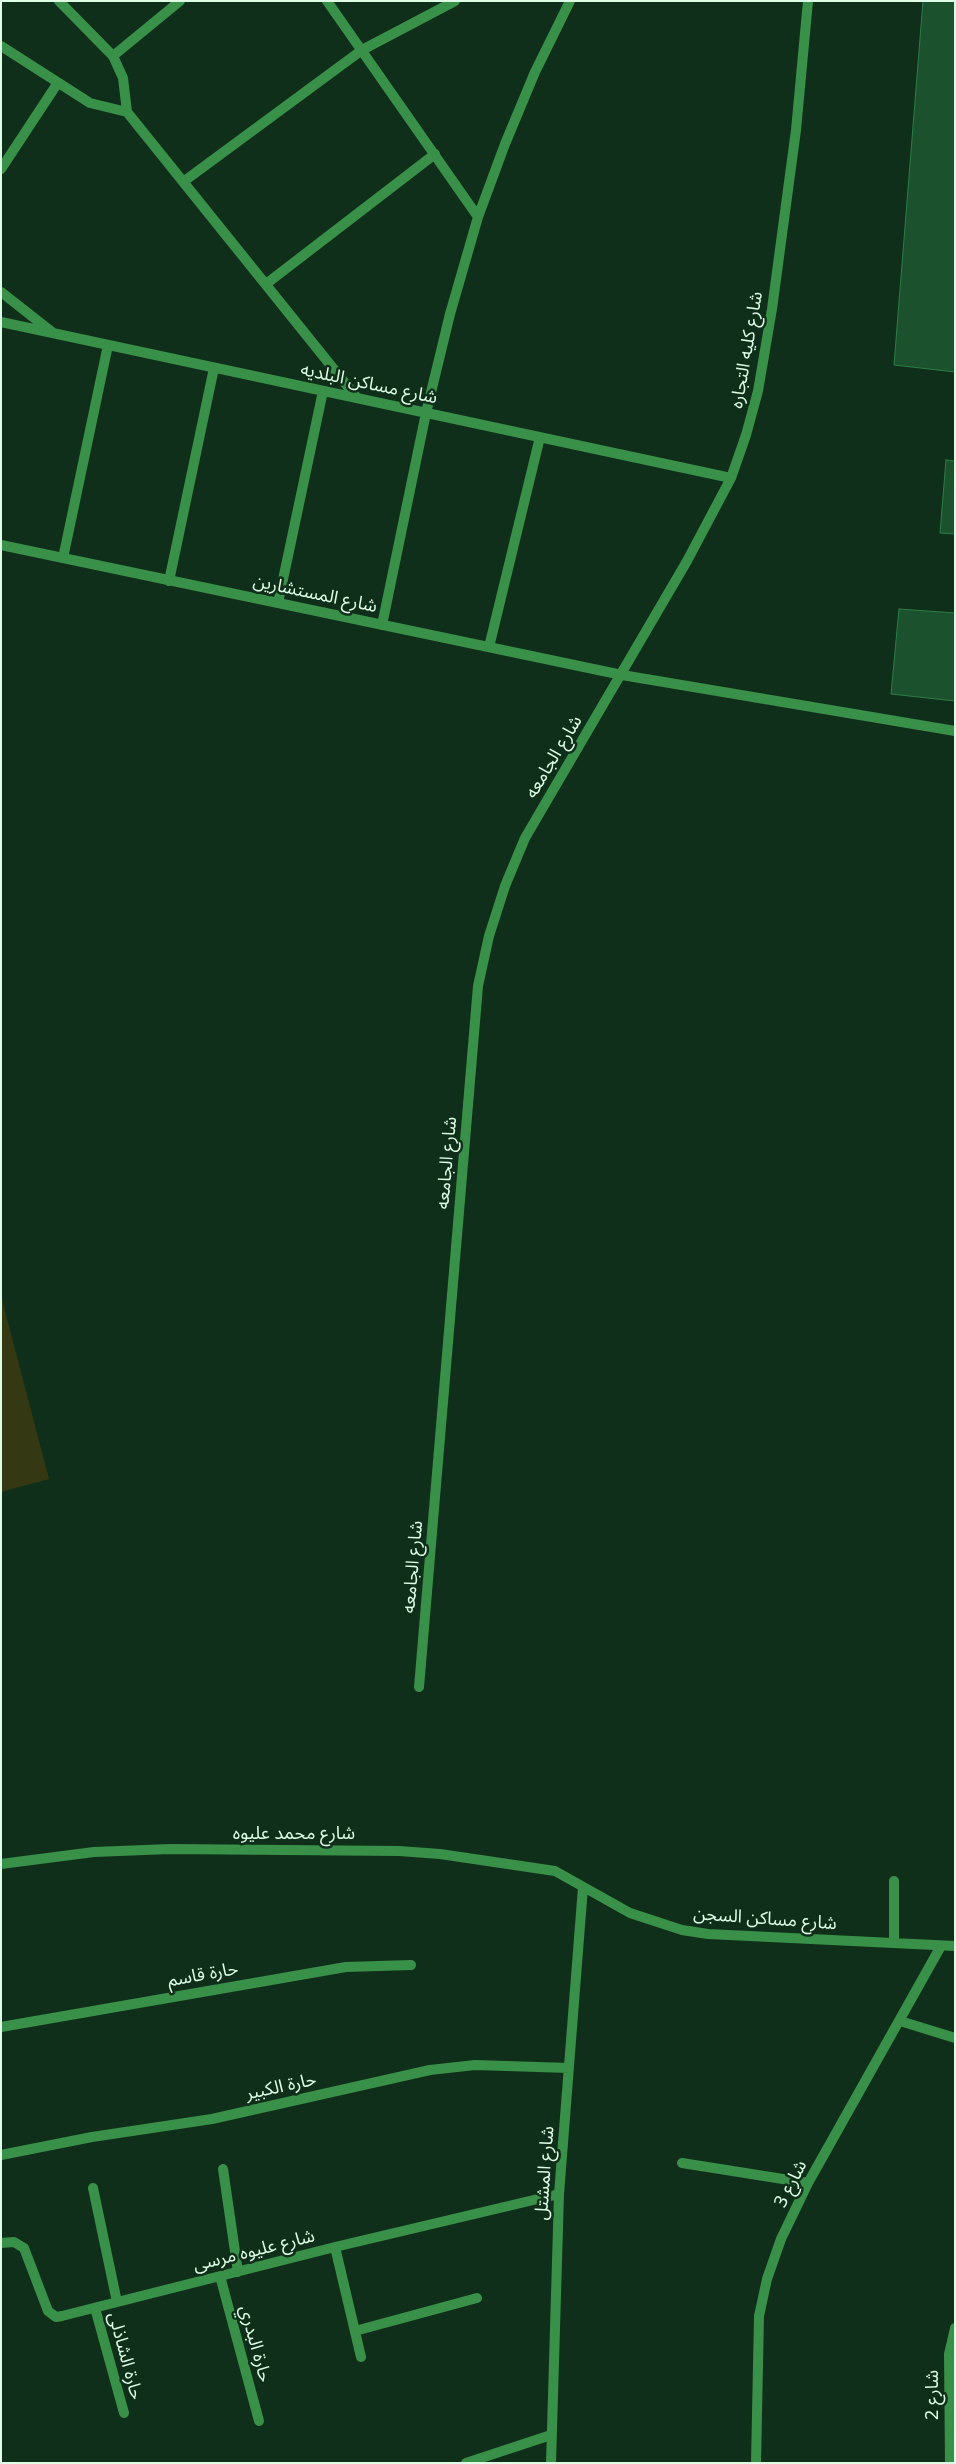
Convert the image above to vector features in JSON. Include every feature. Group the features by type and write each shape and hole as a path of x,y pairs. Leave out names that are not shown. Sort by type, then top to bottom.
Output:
{"street":[{"path":"59,1 113,56 123,78 127,112 358,398"},
{"path":"113,56 180,1"},
{"path":"327,1 478,217"},
{"path":"184,182 362,50 455,1"},
{"path":"382,625 426,413 450,314 478,217 504,144 535,72 570,1"},
{"name":"شارع كليه التجاره","path":"622,675 687,561 731,478 746,435 758,391 772,310 796,130 808,1"},
{"path":"1,46 57,84 90,103 127,112"},
{"path":"1,169 57,84"},
{"path":"266,284 435,154"},
{"path":"1,292 55,334"},
{"name":"شارع مساكن البلديه","path":"1,322 731,478"},
{"path":"63,558 108,345"},
{"path":"169,580 214,368"},
{"path":"278,603 323,391"},
{"path":"489,647 540,438"},
{"name":"شارع المستشارين","path":"1,545 622,675 955,731"},
{"name":"شارع الجامعه","path":"419,1687 478,986 489,936 505,886 524,838 622,675"},
{"name":"شارع محمد عليوه","path":"1,1864 94,1852 170,1850 399,1851 440,1854 555,1872 583,1887"},
{"path":"894,1881 894,1943"},
{"name":"شارع مساكن السجن","path":"583,1887 630,1913 682,1930 708,1934 955,1946"},
{"name":"شارع المشتل","path":"551,2463 559,2194 583,1887"},
{"name":"شارع 3","path":"756,2463 759,2316 766,2280 781,2239 808,2183 900,2021 940,1946"},
{"name":"حارة قاسم","path":"1,2027 346,1967 411,1965"},
{"path":"900,2021 955,2038"},
{"name":"حارة الكبير","path":"1,2155 92,2137 212,2119 430,2070 475,2065 569,2068"},
{"path":"682,2163 808,2183"},
{"path":"223,2169 238,2272"},
{"path":"93,2188 117,2302"},
{"name":"شارع عليوه مرسى","path":"1,2244 14,2242 24,2248 48,2311 52,2315 62,2316 335,2247 559,2194"},
{"path":"335,2247 361,2358"},
{"name":"حارة البدري","path":"220,2276 259,2421"},
{"path":"355,2331 476,2298"},
{"name":"حارة الشاذلى","path":"95,2308 124,2413"},
{"name":"شارع 2","path":"950,2463 949,2354 955,2328"},
{"path":"466,2463 551,2436"}],"green space":[{"path":"1,1296 49,1479 1,1492"}],"building":[{"path":"923,1 955,1 955,372 894,365"},
{"path":"946,460 955,461 955,534 940,533"},
{"path":"899,609 955,613 955,701 891,694"}]}
